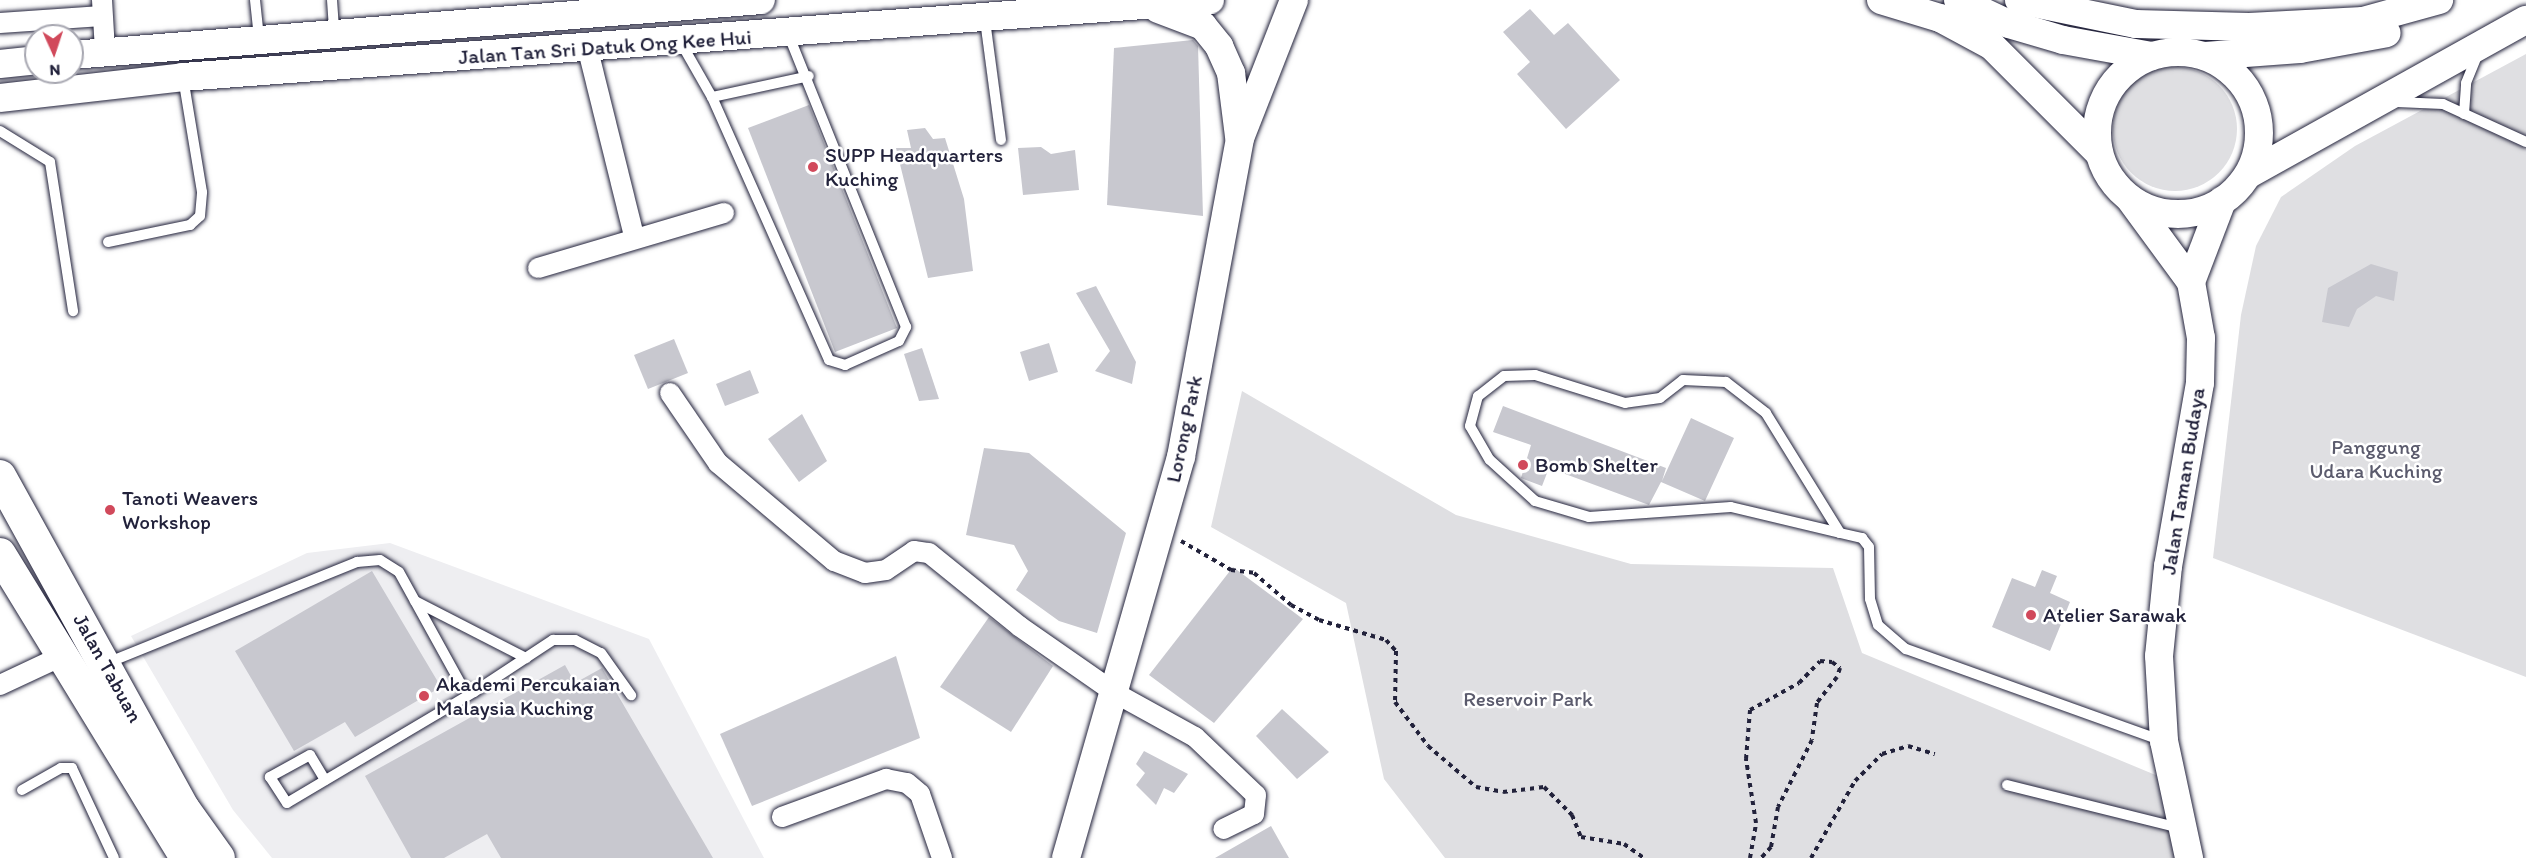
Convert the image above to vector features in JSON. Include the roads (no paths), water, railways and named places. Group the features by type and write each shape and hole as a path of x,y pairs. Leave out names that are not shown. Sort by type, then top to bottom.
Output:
{"main road":[{"name":"Jalan Tan Sri Datuk Ong Kee Hui","path":"84,54 669,3 761,0"},
{"name":"Jalan Tan Sri Datuk Ong Kee Hui","path":"0,98 183,77 588,50 680,41 985,20 1210,0"},
{"name":"Lorong Park","path":"1066,858 1117,694 1181,457 1239,138 1294,0"},
{"path":"1881,0 1940,18 1992,46 2099,153"},
{"path":"1958,0 2009,24 2063,40 2152,56"},
{"path":"2032,2 2136,24 2249,27 2363,21 2439,0"},
{"path":"2191,282 2130,199 2110,179 2099,153 2097,129 2109,91 2130,67 2152,56 2178,52 2205,56 2370,38 2419,24 2455,0"},
{"path":"1141,5 1203,26 1219,46 1231,73 1239,138"},
{"path":"2191,282 2222,201 2249,174 2526,20"},
{"path":"2205,56 2226,67 2255,105 2259,140 2249,174"},
{"path":"0,64 24,61"},
{"path":"2130,199 2176,214 2222,201"},
{"name":"Jalan Taman Budaya","path":"2189,858 2164,741 2160,645 2200,383 2200,338 2191,282"},
{"name":"Jalan Tabuan","path":"0,476 106,663 184,809 219,858"},
{"name":"Jalan Tabuan","path":"0,555 64,655 174,854"}],"street":[{"path":"0,23 102,8 105,51"},
{"path":"588,50 634,236"},
{"path":"538,268 634,236 724,213"},
{"path":"670,393 718,463 834,561 865,573 886,570 914,551 929,553 1019,626 1117,694 1195,738 1256,795 1254,814 1223,829"},
{"path":"0,685 64,655"},
{"path":"782,817 886,779 907,783 920,794 942,858"}],"lane":[{"path":"255,0 259,39"},
{"path":"332,0 334,32"},
{"path":"985,20 1001,140"},
{"path":"680,41 712,97 829,360 845,365 899,341 906,327 809,76 787,33"},
{"path":"2464,114 2466,83 2489,40"},
{"path":"712,97 809,76"},
{"path":"108,242 190,225 200,216 202,192 183,77"},
{"path":"2379,102 2443,104 2526,142"},
{"path":"0,131 50,162 72,311"},
{"path":"1840,534 1766,413 1726,382 1683,380 1660,398 1625,403 1534,375 1504,376 1478,396 1470,426 1491,460 1535,501 1589,517 1731,507 1840,534 1862,538 1869,546 1870,599 1878,625 1906,649 2164,741"},
{"path":"106,663 357,562 380,560 399,573 462,686 474,692"},
{"path":"415,602 526,658"},
{"path":"325,780 310,755 270,777 287,803 474,692 553,640 575,640 601,653 632,695"},
{"path":"22,790 61,768 72,768 114,858"},
{"path":"2007,785 2183,829"}],"place":[{"name":"SUPP Headquarters Kuching","path":"813,167"},
{"name":"Bomb Shelter","path":"1523,465"},
{"name":"Tanoti Weavers Workshop","path":"110,510"},
{"name":"Atelier Sarawak","path":"2031,615"},
{"name":"Akademi Percukaian Malaysia Kuching","path":"424,696"}],"park label":[{"name":"Panggung Udara Kuching","path":"2376,459"},
{"name":"Reservoir Park","path":"1528,699"}]}
